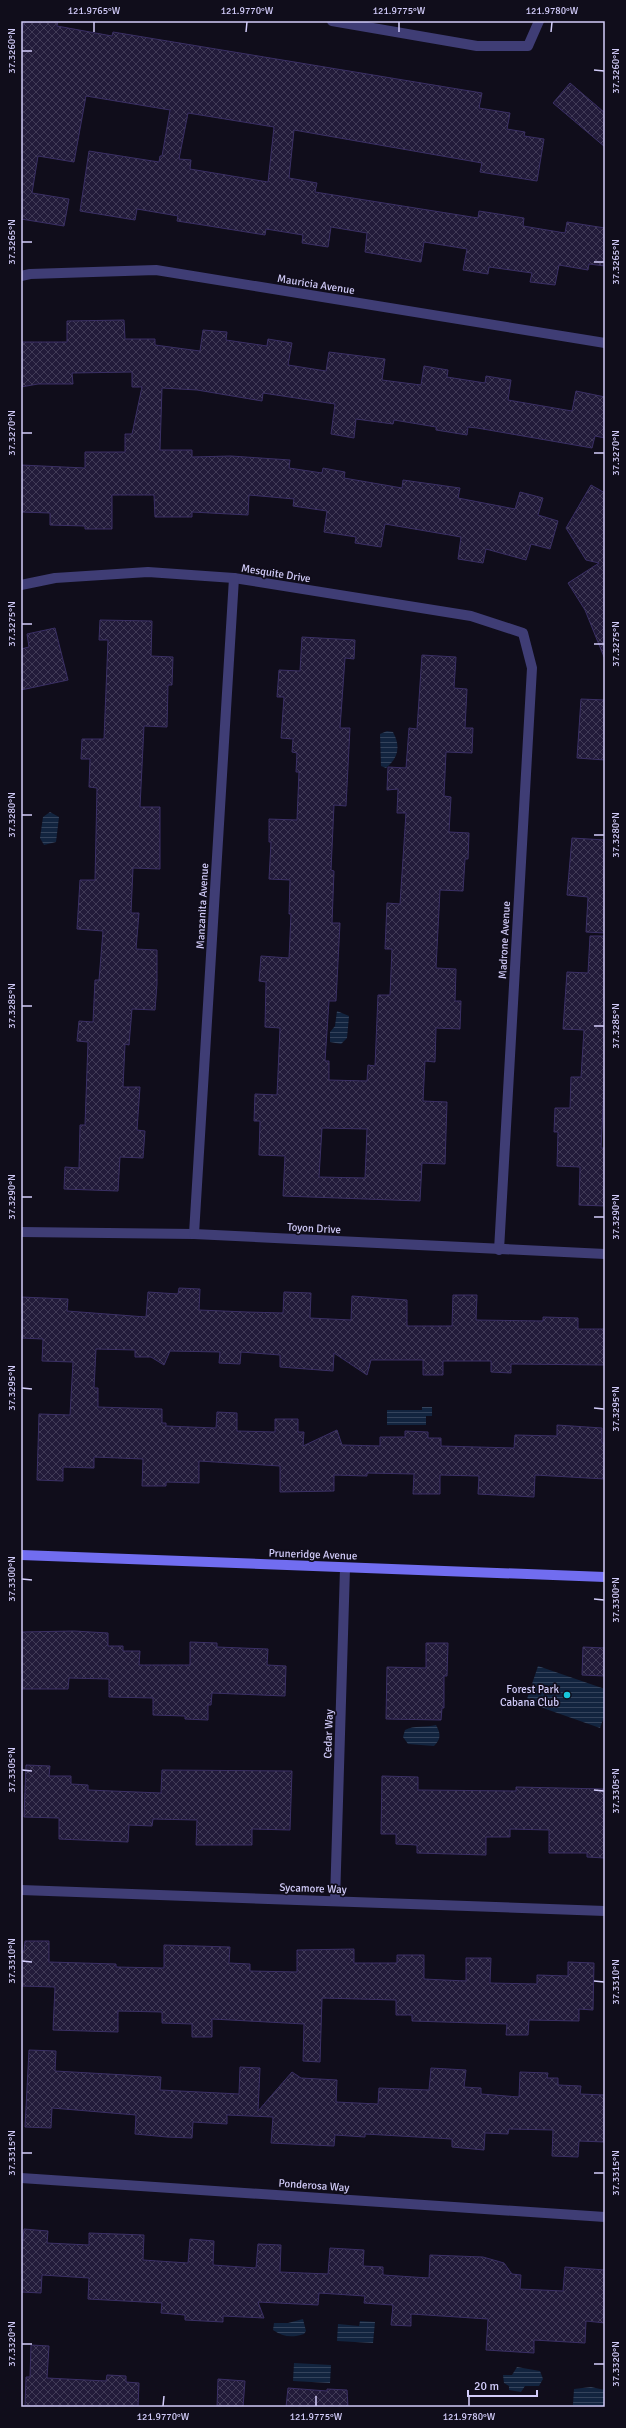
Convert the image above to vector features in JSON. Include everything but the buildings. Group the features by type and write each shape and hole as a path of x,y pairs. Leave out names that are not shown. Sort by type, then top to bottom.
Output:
{"main road":[{"name":"Pruneridge Avenue","path":"21,1555 605,1577"}],"street":[{"path":"332,21 477,46 528,46 539,21"},
{"name":"Mauricia Avenue","path":"21,276 30,274 156,270 605,344"},
{"name":"Mesquite Drive","path":"21,585 55,578 148,572 234,578 471,616 523,633"},
{"name":"Manzanita Avenue","path":"194,1234 234,578"},
{"name":"Madrone Avenue","path":"498,1250 532,668 523,633"},
{"name":"Toyon Drive","path":"21,1232 194,1234 498,1250 605,1254"},
{"name":"Cedar Way","path":"335,1900 345,1568"},
{"name":"Sycamore Way","path":"21,1890 335,1900 605,1911"},
{"name":"Ponderosa Way","path":"21,2178 605,2217"}],"water":[{"path":"387,731 393,732 397,743 397,752 396,756 386,768 381,766 380,734"},
{"path":"50,812 59,817 56,842 44,845 40,838 43,817"},
{"path":"337,1011 349,1016 347,1038 341,1044 330,1042 330,1032 335,1026"},
{"path":"422,1407 432,1407 432,1416 426,1416 426,1425 387,1425 387,1410 422,1410"},
{"name":"Forest Park Cabana Club","path":"538,1666 605,1689 605,1714 600,1728 526,1702"},
{"path":"436,1725 440,1736 434,1746 408,1744 403,1737 405,1730 409,1728"},
{"path":"303,2319 306,2331 304,2334 288,2336 273,2330 274,2323 288,2323"},
{"path":"360,2321 375,2322 373,2343 337,2341 338,2324 359,2326"},
{"path":"294,2363 331,2365 330,2383 293,2381"},
{"path":"517,2367 540,2371 543,2379 539,2386 525,2386 521,2392 509,2390 509,2386 504,2383 503,2375 512,2375"},
{"path":"591,2387 605,2390 605,2406 573,2405 574,2389"}],"place":[{"name":"Forest Park Cabana Club","path":"567,1695"}]}
